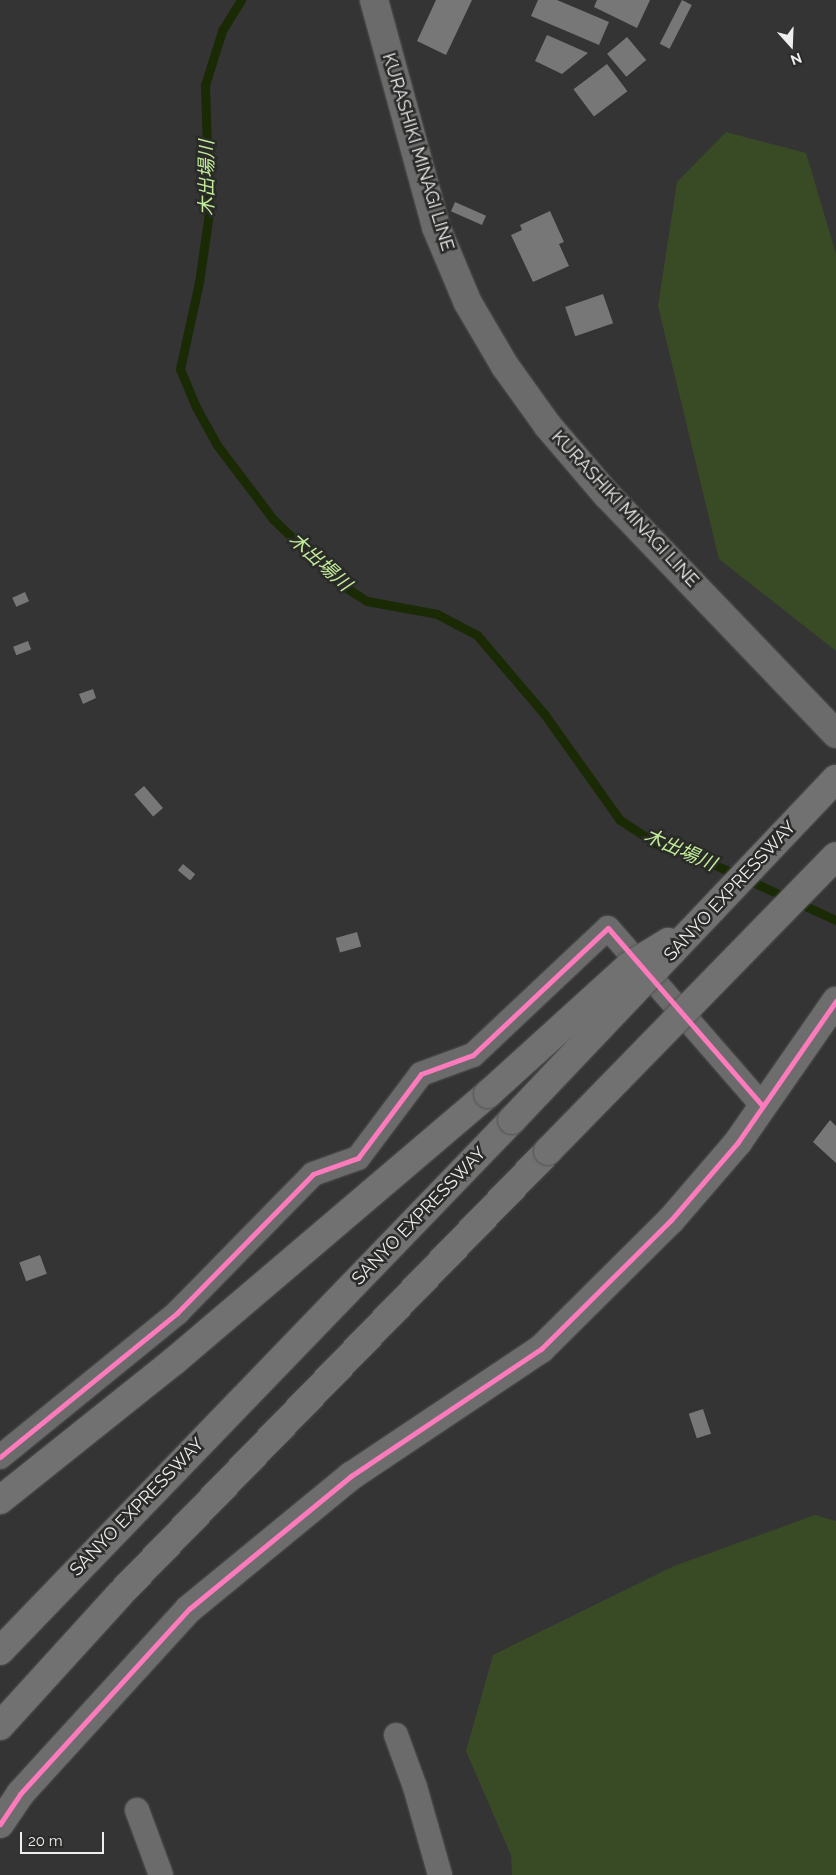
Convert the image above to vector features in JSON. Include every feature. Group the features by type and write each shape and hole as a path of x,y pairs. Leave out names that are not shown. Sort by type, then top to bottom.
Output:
{"highway":[{"name":"SANYO EXPRESSWAY","path":"0,1651 217,1423 512,1120 836,779"},
{"path":"0,1726 120,1596 548,1151 836,856"},
{"path":"0,1500 181,1356 488,1094 629,966 700,923"},
{"path":"0,1744 120,1596"}],"main road":[{"name":"KURASHIKI MINAGI LINE","path":"374,0 436,227 468,303 505,366 548,426 607,495 836,734"}],"street":[{"path":"0,1457 177,1313 313,1174 358,1158 421,1074 473,1055 608,928 763,1106"},
{"path":"0,1824 20,1794 188,1609 350,1476 540,1349 671,1220 738,1142 836,1001"},
{"path":"396,1735 415,1786 440,1875"},
{"path":"136,1810 161,1875"}],"green space":[{"path":"726,132 806,153 836,254 836,651 719,559 658,306 677,182"},
{"path":"815,1515 836,1521 836,1875 512,1875 511,1855 466,1751 493,1655 674,1566"}],"building":[{"path":"436,0 472,0 446,55 417,41"},
{"path":"538,0 557,0 609,22 599,45 531,16"},
{"path":"597,0 650,0 637,28 594,7"},
{"path":"682,0 692,5 670,49 660,44"},
{"path":"547,35 588,53 562,74 535,61"},
{"path":"627,37 646,60 626,77 607,54"},
{"path":"607,64 627,91 594,116 573,89"},
{"path":"455,202 486,216 482,225 451,211"},
{"path":"550,211 564,242 559,244 569,266 533,282 511,235 522,230 520,225"},
{"path":"603,294 613,323 575,336 565,307"},
{"path":"25,592 29,601 16,607 12,598"},
{"path":"28,641 31,649 16,655 13,647"},
{"path":"93,689 96,698 83,704 79,694"},
{"path":"144,786 163,808 153,816 134,795"},
{"path":"183,864 195,874 190,880 178,870"},
{"path":"357,932 361,946 340,952 336,938"},
{"path":"830,1120 836,1126 836,1163 813,1142"},
{"path":"40,1255 47,1274 26,1281 19,1263"},
{"path":"703,1409 711,1434 697,1438 689,1414"}],"waterway":[{"name":"木出場川","path":"241,0 222,31 205,85 209,213 199,282 180,369 196,407 217,445 273,519 339,583 367,601 437,614 477,635 545,715 620,820 657,844 691,854 836,920"}],"cycle path":[{"path":"0,1457 177,1313 313,1174 358,1158 421,1074 473,1055 608,928 763,1106"},
{"path":"0,1824 20,1794 189,1609 351,1476 541,1349 671,1220 738,1142 836,1001"}]}
